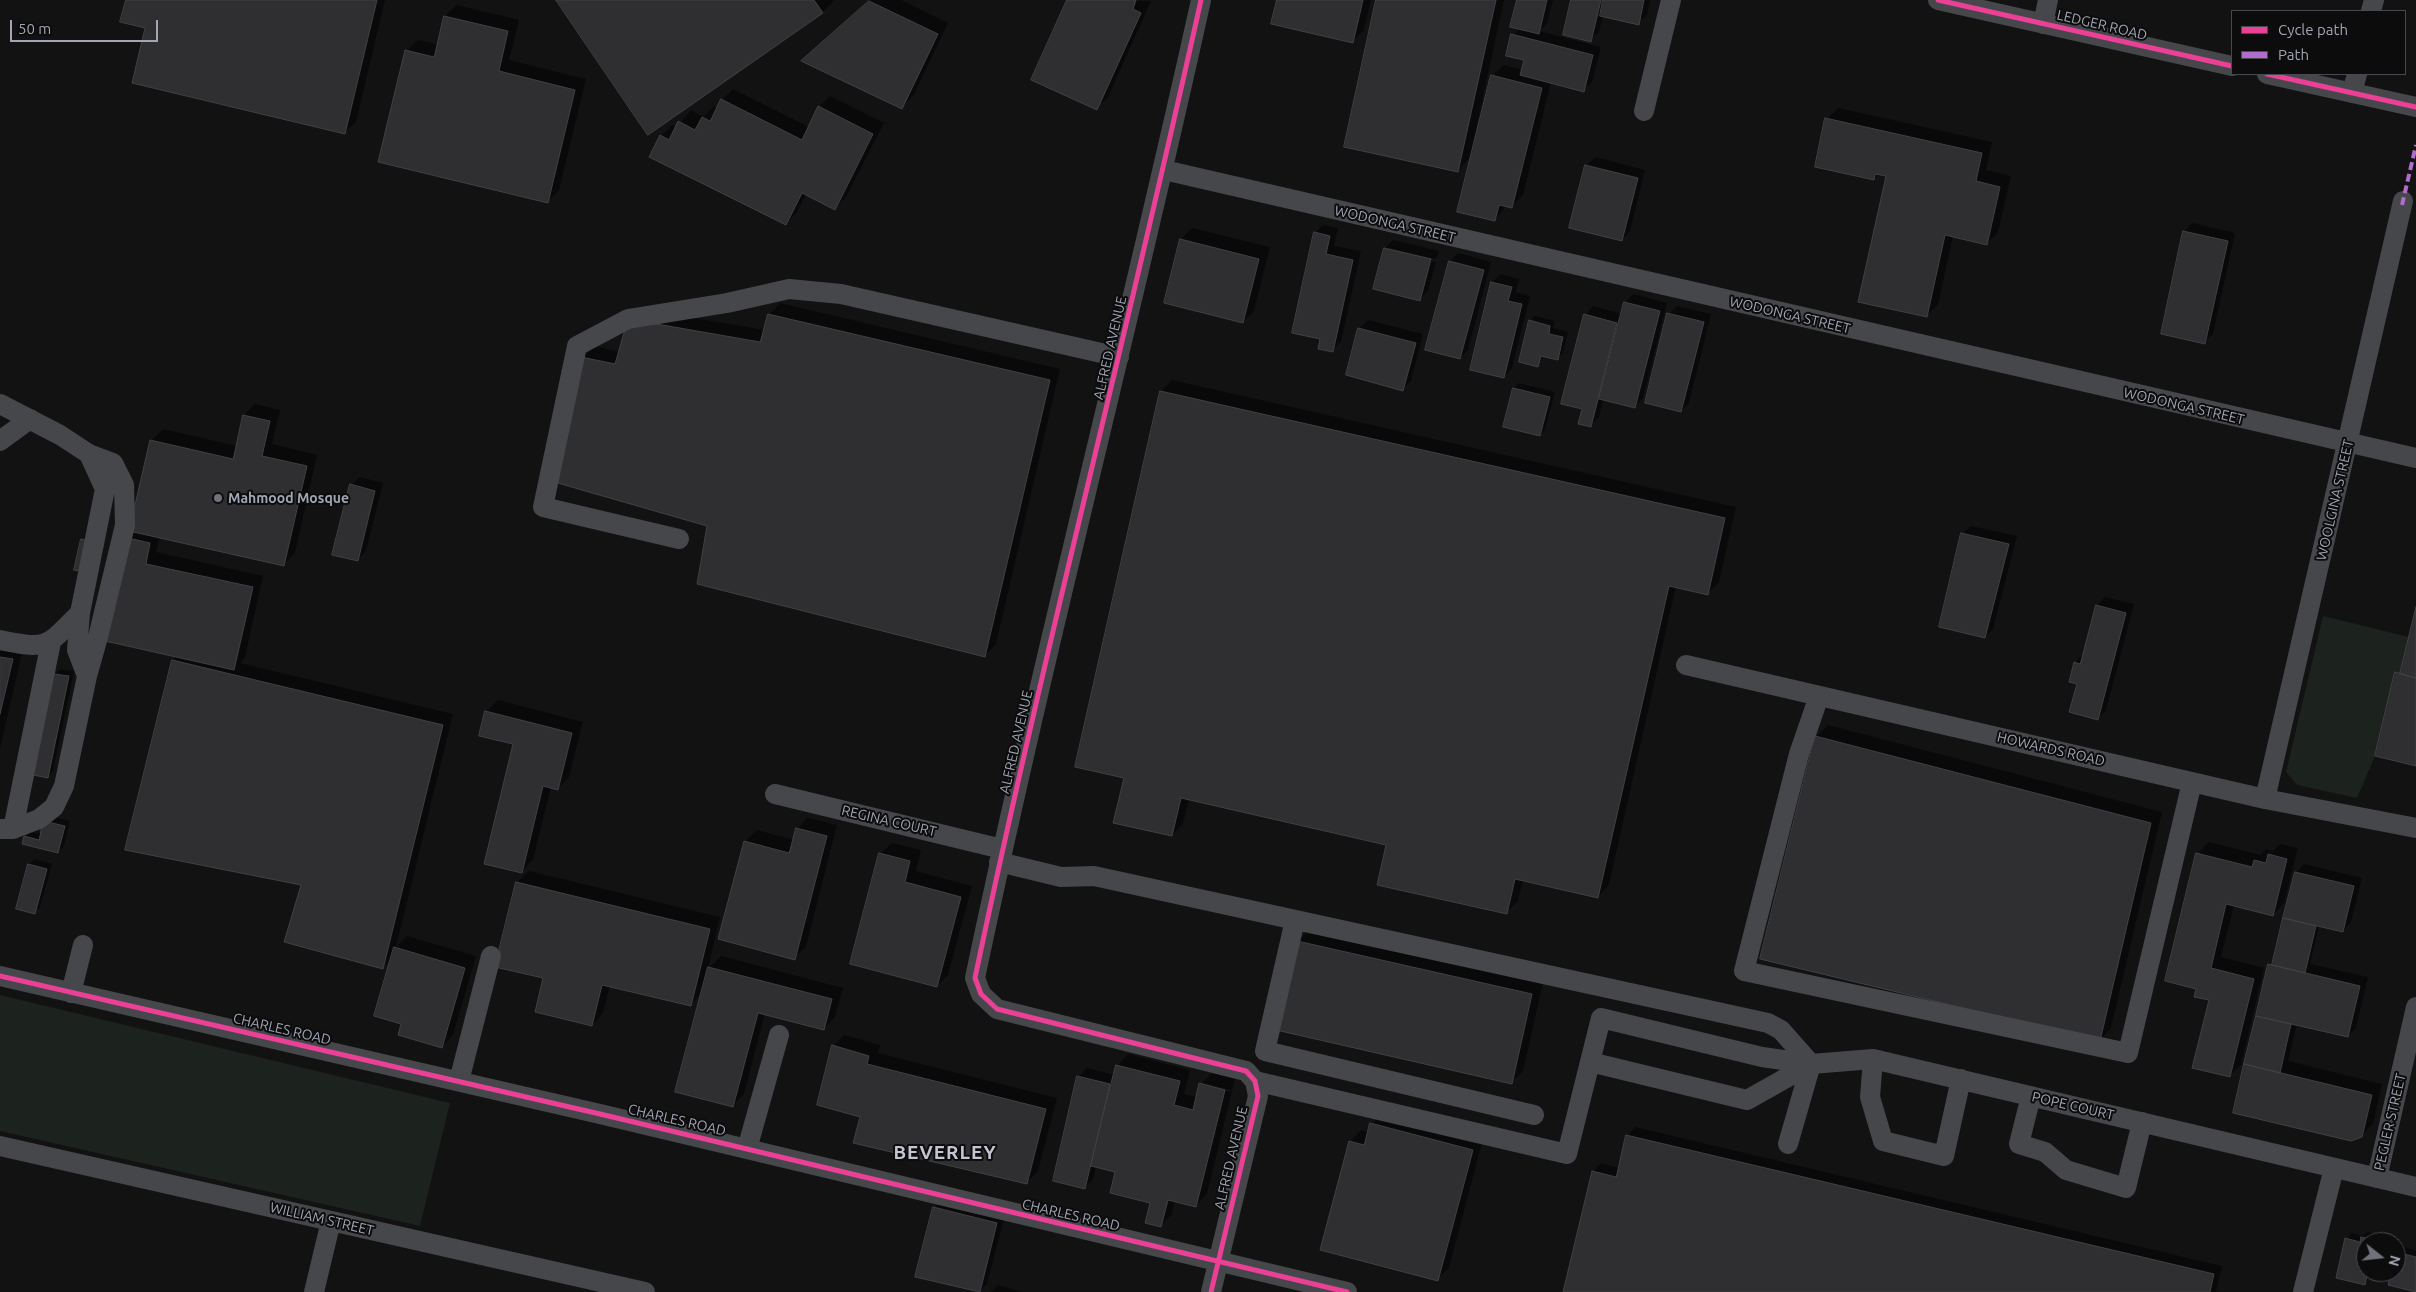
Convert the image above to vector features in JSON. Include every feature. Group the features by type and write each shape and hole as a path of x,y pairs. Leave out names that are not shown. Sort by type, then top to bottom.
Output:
{"street":[{"name":"ALFRED AVENUE","path":"1202,0 1164,170 1001,856 975,978 981,994 997,1009 1246,1071 1255,1081 1258,1096 1211,1292"},
{"path":"1644,112 1671,0"},
{"name":"LEDGER ROAD","path":"1938,0 2231,66"},
{"path":"2043,24 2048,0"},
{"path":"2277,75 2354,83 2416,107"},
{"name":"WODONGA STREET","path":"1164,170 2348,444 2416,458"},
{"name":"WOOLGINA STREET","path":"2265,799 2403,201"},
{"path":"679,539 543,507 577,346 628,319 727,303 789,289 841,294 1119,357"},
{"path":"0,404 30,419 89,454 113,463 124,485 124,525 87,676 64,786 54,807 38,819 7,829"},
{"path":"0,441 30,419"},
{"path":"87,676 77,650 80,613 105,489 89,454"},
{"path":"0,640 32,647 51,642 80,613"},
{"path":"7,829 51,642"},
{"name":"HOWARDS ROAD","path":"1686,665 2265,799 2416,828"},
{"path":"1819,696 1799,754 1744,971 2128,1053 2192,782"},
{"name":"REGINA COURT","path":"775,794 1001,856 1062,877 1094,876 1768,1023 1781,1030 1810,1064"},
{"path":"1295,920 1265,1051 1534,1116"},
{"path":"71,993 83,945"},
{"path":"459,1081 491,956"},
{"name":"CHARLES ROAD","path":"0,976 459,1081 1347,1292"},
{"name":"PEGLER STREET","path":"2377,1178 2416,1008"},
{"path":"1255,1081 1567,1154 1600,1018 1762,1057 1810,1064"},
{"path":"747,1149 779,1035"},
{"path":"1873,1059 1870,1097 1883,1141 1944,1156 1962,1079"},
{"name":"POPE COURT","path":"1810,1064 1873,1059 2416,1187"},
{"path":"1590,1062 1748,1100 1810,1064"},
{"path":"1788,1144 1810,1064"},
{"path":"2032,1096 2019,1144 2045,1152 2066,1170 2126,1188 2142,1122"},
{"name":"WILLIAM STREET","path":"0,1146 645,1292"},
{"path":"2303,1292 2334,1168"},
{"path":"314,1292 331,1221"}],"shaded area":[{"path":"2323,616 2409,637 2400,674 2395,673 2375,756 2357,798 2297,785 2286,772"},
{"path":"0,995 450,1103 420,1226 0,1131"}],"building":[{"path":"126,0 377,0 345,134 132,83 145,28 120,22"},
{"path":"556,0 814,0 823,13 648,135"},
{"path":"1067,0 1136,0 1133,9 1141,13 1097,110 1031,80"},
{"path":"1277,0 1363,0 1353,43 1271,24"},
{"path":"1376,0 1496,0 1458,172 1344,147"},
{"path":"1517,0 1547,0 1539,34 1510,27"},
{"path":"1571,0 1601,0 1591,42 1563,35"},
{"path":"1603,0 1644,0 1639,25 1600,16"},
{"path":"869,1 938,34 902,109 801,61"},
{"path":"444,16 508,31 499,71 575,90 548,203 378,162 405,50 434,57"},
{"path":"1511,34 1593,55 1584,92 1520,75 1524,60 1506,56"},
{"path":"1491,75 1542,88 1512,208 1499,205 1495,221 1457,212"},
{"path":"721,99 802,140 818,106 873,134 835,210 802,193 786,225 649,157 660,135 669,140 678,121 695,130 702,117 710,121"},
{"path":"1825,118 1982,153 1976,181 2000,187 1987,245 1945,235 1927,317 1858,302 1886,176 1875,174 1874,180 1815,167"},
{"path":"1585,165 1638,178 1622,241 1569,228"},
{"path":"2183,231 2228,241 2205,344 2161,334"},
{"path":"1314,232 1330,236 1326,254 1353,260 1333,352 1318,349 1320,339 1292,333"},
{"path":"1180,239 1259,259 1243,323 1164,303"},
{"path":"1384,248 1431,259 1420,301 1373,289"},
{"path":"1449,261 1484,270 1460,359 1425,350"},
{"path":"1491,282 1512,287 1508,301 1522,304 1504,378 1470,370"},
{"path":"1624,302 1660,311 1635,408 1599,399"},
{"path":"1667,313 1704,322 1681,412 1645,403"},
{"path":"768,314 1050,380 985,657 697,584 707,526 554,482 581,357 615,364 628,319 760,342"},
{"path":"1584,314 1617,323 1591,427 1578,424 1582,409 1561,404"},
{"path":"1529,320 1550,326 1549,334 1563,337 1558,360 1541,356 1538,367 1519,362"},
{"path":"1358,328 1416,343 1403,391 1346,375"},
{"path":"1513,388 1550,397 1540,436 1503,427"},
{"path":"1160,391 1725,518 1708,595 1669,586 1598,898 1515,879 1507,914 1377,885 1386,845 1181,798 1172,836 1113,823 1124,778 1075,767"},
{"name":"Mahmood Mosque","path":"243,415 270,421 262,456 307,466 284,566 129,531 150,440 233,459"},
{"path":"350,484 375,491 358,561 332,555"},
{"path":"1961,533 2009,544 1985,638 1939,627"},
{"path":"128,538 150,543 146,564 253,587 234,670 105,641"},
{"path":"81,539 91,541 84,572 74,570"},
{"path":"2096,605 2126,613 2098,720 2069,712 2077,684 2069,682 2074,662 2080,664"},
{"path":"2416,607 2416,678 2400,674"},
{"path":"0,657 13,659 0,714"},
{"path":"172,660 443,725 383,969 284,942 301,885 125,850"},
{"path":"2395,672 2416,678 2416,766 2375,756"},
{"path":"54,674 69,676 48,778 33,775"},
{"path":"485,711 572,733 558,790 543,786 522,873 484,864 513,744 479,736"},
{"path":"1815,736 2151,823 2100,1041 1760,959"},
{"path":"43,821 65,826 58,853 22,844 24,836 39,840"},
{"path":"796,828 827,836 795,960 718,939 744,841 789,853"},
{"path":"879,853 910,861 905,882 961,897 937,987 850,964"},
{"path":"2196,853 2252,867 2254,860 2266,863 2268,854 2287,859 2273,916 2226,904 2211,968 2254,979 2230,1077 2192,1068 2209,1000 2194,997 2196,989 2165,981"},
{"path":"28,864 47,869 35,914 16,909"},
{"path":"2295,872 2354,886 2343,932 2283,918"},
{"path":"516,882 710,929 691,1006 602,985 592,1026 535,1012 543,978 495,967"},
{"path":"2283,918 2316,926 2305,973 2272,965"},
{"path":"1297,941 1532,994 1512,1084 1276,1030"},
{"path":"394,947 465,968 442,1048 398,1035 401,1024 374,1016"},
{"path":"2268,964 2360,986 2348,1037 2256,1016"},
{"path":"708,967 832,999 824,1030 758,1013 733,1107 675,1092"},
{"path":"2256,1016 2291,1024 2280,1073 2244,1064"},
{"path":"832,1045 869,1056 867,1064 1046,1109 1027,1184 853,1143 860,1117 817,1105"},
{"path":"2244,1064 2372,1095 2362,1137 2351,1141 2233,1113"},
{"path":"1116,1065 1180,1081 1174,1105 1193,1110 1199,1083 1225,1090 1196,1207 1168,1200 1161,1227 1145,1223 1150,1203 1110,1193 1115,1172 1091,1166"},
{"path":"1077,1076 1110,1084 1085,1189 1053,1181"},
{"path":"1370,1123 1473,1150 1438,1281 1320,1250 1349,1141 1364,1145"},
{"path":"1626,1135 2214,1274 2210,1292 1563,1292 1592,1171 1616,1177"},
{"path":"933,1207 997,1223 980,1292 915,1277"},
{"path":"2345,1238 2356,1241 2356,1282 2366,1282 2365,1285 2336,1278"},
{"path":"2406,1254 2416,1257 2416,1292 2388,1285 2389,1282 2406,1282"}],"marked path":[{"path":"2402,205 2416,145"}],"cycle path":[{"path":"1201,0 1029,733 975,978 981,994 997,1009 1246,1071 1255,1081 1258,1096 1211,1292"},
{"path":"1938,0 2231,66"},
{"path":"2272,75 2416,107"},
{"path":"0,976 600,1114 1347,1292"}],"place":[{"name":"Mahmood Mosque","path":"218,498"}],"district":[{"name":"BEVERLEY","path":"945,1153"}]}
